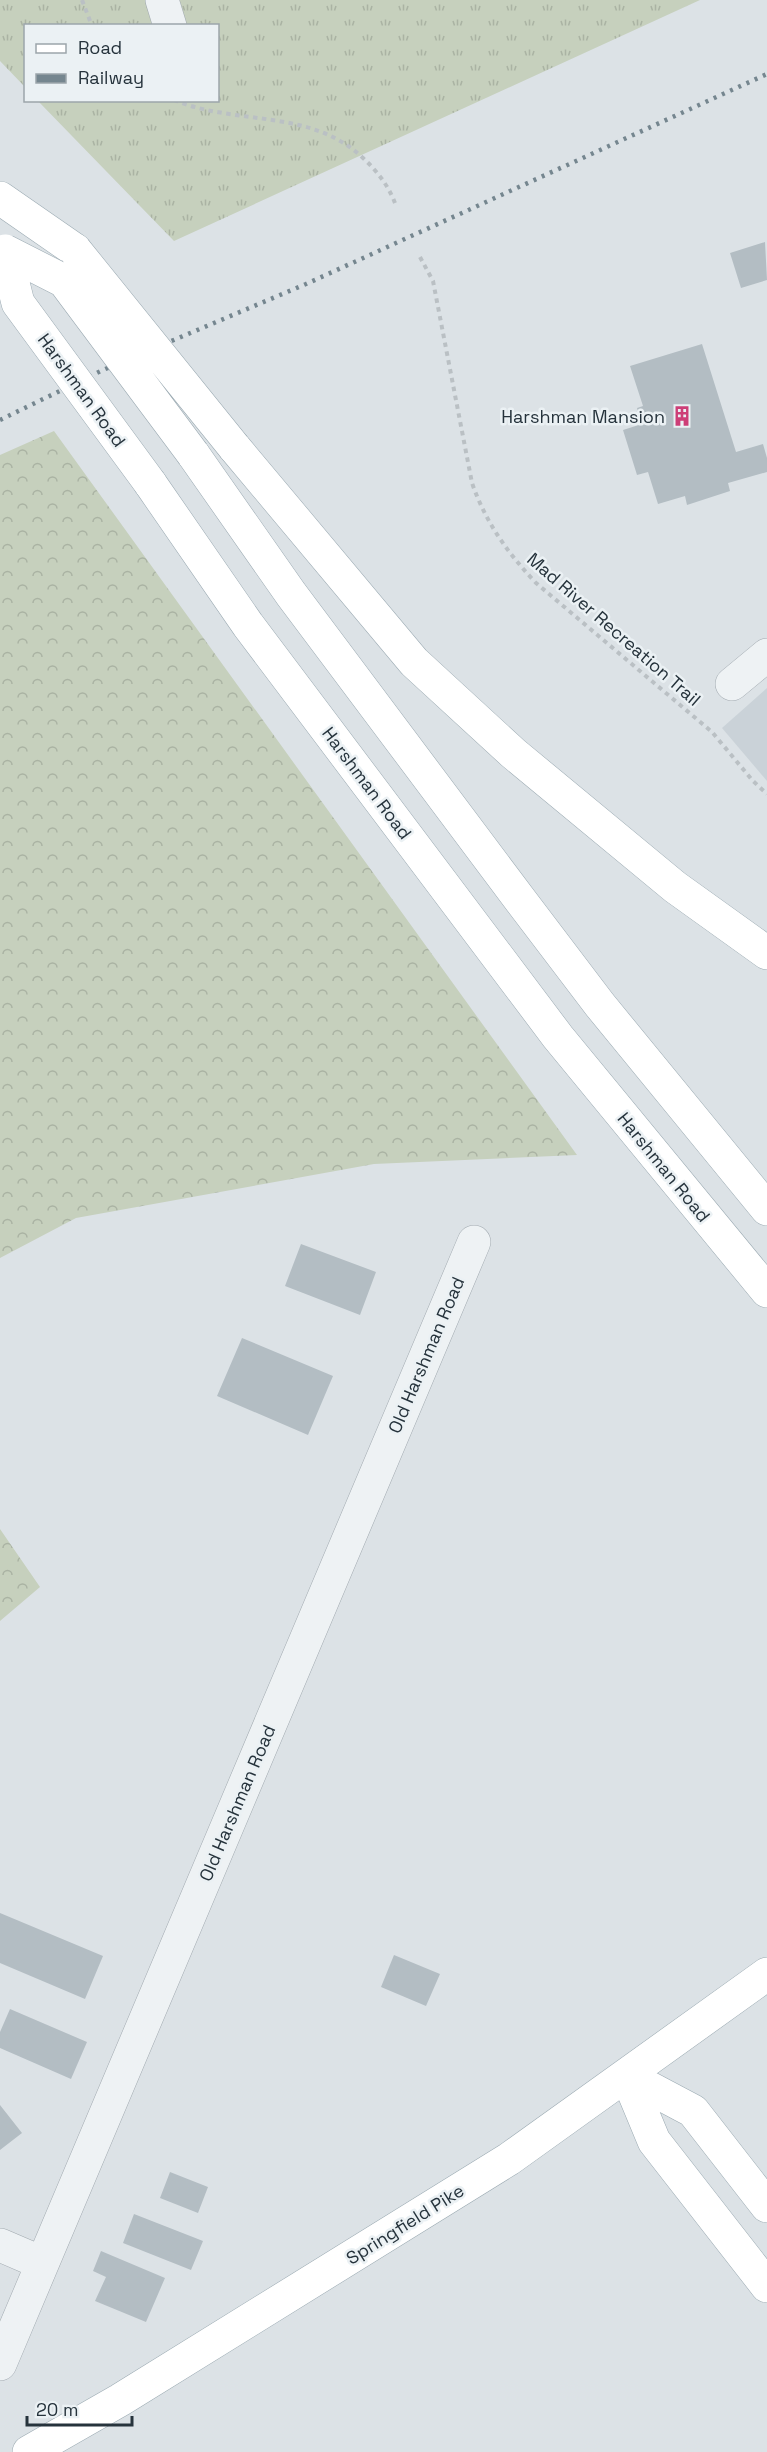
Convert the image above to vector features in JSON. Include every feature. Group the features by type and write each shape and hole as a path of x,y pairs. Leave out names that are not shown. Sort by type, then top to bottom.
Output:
{"main road":[{"path":"0,198 75,250 234,447 414,662 513,753 666,879 767,953"},
{"name":"Harshman Road","path":"3,247 64,281 193,454 291,594 521,901 600,1005 767,1209"},
{"name":"Harshman Road","path":"3,247 18,303 150,483 248,625 558,1038 767,1291"},
{"name":"Springfield Pike","path":"29,2452 120,2400 509,2159 767,1974"},
{"path":"627,2076 693,2111 767,2206"},
{"path":"627,2076 654,2141 767,2286"}],"street":[{"path":"162,0 169,24"},
{"path":"732,684 767,655"},
{"name":"Old Harshman Road","path":"0,2364 474,1242"},
{"path":"0,2245 42,2263"}],"path":[{"path":"82,0 91,24"},
{"path":"180,102 202,109 285,121 311,128 337,139 357,153 378,173 395,203"},
{"name":"Mad River Recreation Trail","path":"420,257 433,281 472,483 480,507 491,528 511,556 536,583 712,732 753,781 767,794"}],"shaded area":[{"path":"767,688 767,781 722,728"}],"green space":[{"path":"0,0 700,0 174,241 39,102 219,102 219,24 24,24 24,86 0,61"},
{"path":"54,431 577,1155 374,1164 76,1218 0,1258 0,455"},
{"path":"0,1529 40,1587 0,1621"}],"building":[{"path":"765,242 767,280 741,288 730,253"},
{"name":"Harshman Mansion","path":"702,344 736,452 763,444 767,458 767,472 728,483 730,491 687,505 685,496 658,504 648,472 637,475 623,430 642,424 637,408 643,406 630,366"},
{"path":"301,1244 376,1272 360,1315 285,1286"},
{"path":"242,1338 333,1376 308,1435 217,1396"},
{"path":"0,1913 103,1956 85,1999 0,1963"},
{"path":"394,1955 440,1974 426,2006 381,1987"},
{"path":"10,2009 87,2042 71,2079 0,2048 0,2032"},
{"path":"0,2105 22,2133 0,2150"},
{"path":"170,2172 208,2187 198,2213 160,2198"},
{"path":"134,2214 203,2241 191,2270 123,2243"},
{"path":"101,2251 165,2278 146,2322 95,2301 106,2277 93,2271"}],"railway":[{"path":"0,420 103,370 306,284 767,74"}],"place":[{"name":"Harshman Mansion","path":"682,416"}]}
